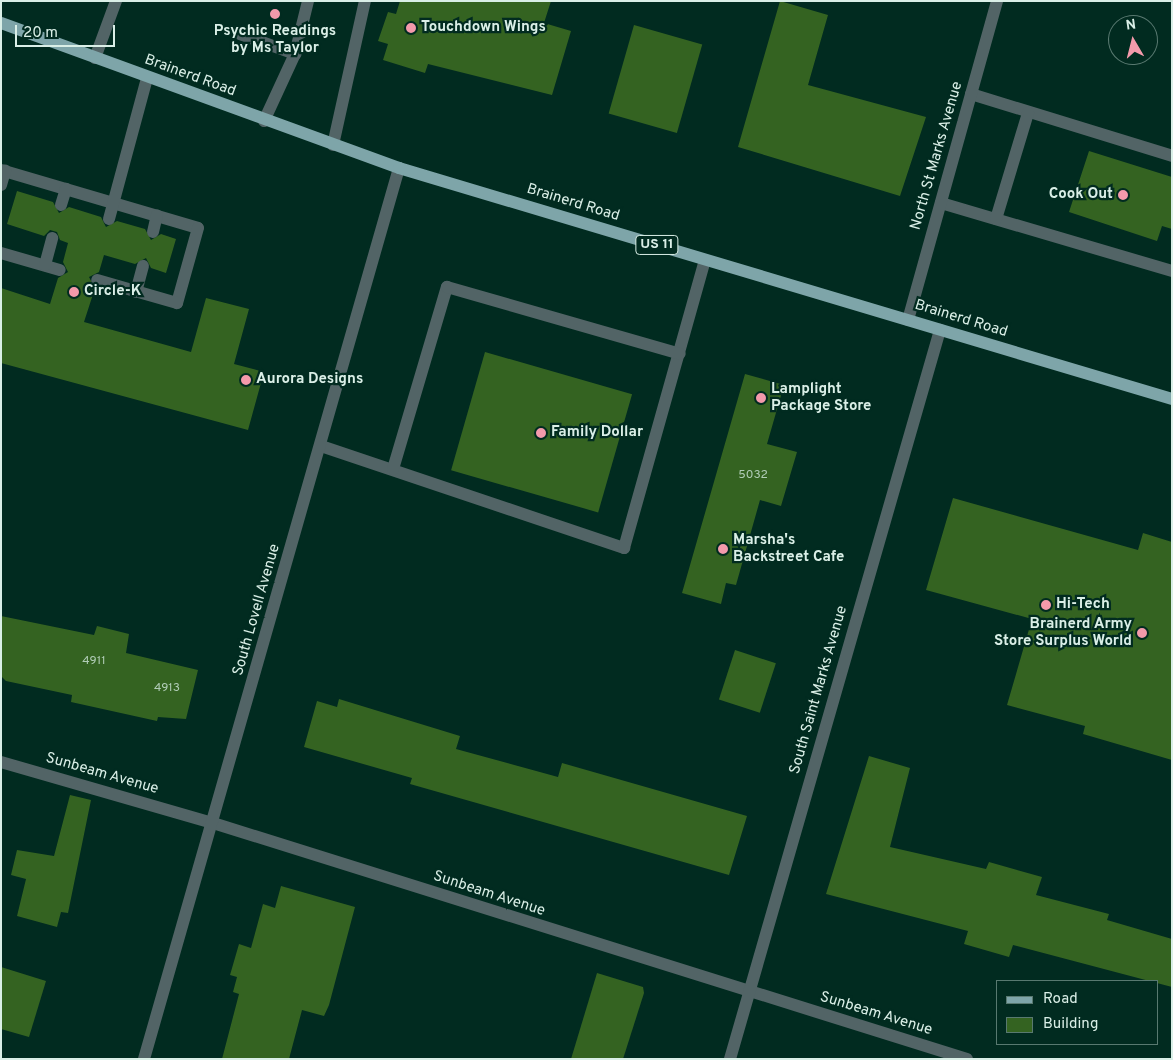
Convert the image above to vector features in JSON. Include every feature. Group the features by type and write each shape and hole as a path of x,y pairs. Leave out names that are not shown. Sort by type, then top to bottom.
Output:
{"main road":[{"name":"Brainerd Road","path":"1,24 264,121 399,168 1172,399"}],"street":[{"path":"95,58 116,1"},
{"path":"264,121 296,54 308,1"},
{"path":"333,145 365,1"},
{"name":"North St Marks Avenue","path":"908,320 997,1"},
{"path":"240,34 296,54"},
{"path":"109,219 147,78"},
{"path":"971,94 1172,156"},
{"path":"996,219 1028,112"},
{"name":"South Lovell Avenue","path":"144,1059 321,446 399,168"},
{"path":"1,185 3,171 198,228 177,303 97,280"},
{"path":"62,205 66,189"},
{"path":"941,203 1172,270"},
{"path":"153,232 157,215"},
{"path":"45,265 52,238"},
{"path":"1,253 60,270"},
{"path":"321,446 624,548 705,260"},
{"path":"136,292 143,266"},
{"path":"394,469 447,287 680,354"},
{"name":"South Saint Marks Avenue","path":"730,1059 940,330"},
{"name":"Sunbeam Avenue","path":"1,762 213,823 749,994 967,1059"}],"building":[{"path":"400,1 551,1 544,23 571,31 552,95 428,64 425,73 383,60 388,44 378,41 388,12 396,14"},
{"path":"780,1 828,15 808,85 926,117 900,196 738,147"},
{"path":"634,25 702,45 677,133 609,113"},
{"name":"Cook Out","path":"1089,151 1172,177 1172,229 1162,226 1157,241 1069,212"},
{"name":"Circle-K","path":"17,191 53,202 59,213 69,207 101,217 106,227 117,221 145,229 151,240 161,234 176,239 166,273 151,268 146,258 135,264 104,255 99,272 89,277 95,288 84,322 191,352 206,298 249,309 234,364 264,372 248,430 1,363 1,288 50,304 58,278 68,272 63,262 68,243 60,240 57,232 50,230 44,236 7,224"},
{"name":"Family Dollar","path":"485,352 632,394 598,512 451,470"},
{"path":"745,374 784,385 767,444 797,452 781,506 760,500 736,585 726,583 721,604 682,593"},
{"name":"Hi-Tech","path":"953,498 1138,550 1143,533 1172,542 1172,760 1083,734 1085,726 1007,705 1032,619 926,590"},
{"path":"1,616 94,635 97,626 129,634 126,653 198,670 186,719 158,717 157,721 71,702 72,695 6,681 1,676"},
{"path":"735,650 776,663 760,713 719,699"},
{"path":"339,699 460,736 456,749 558,777 562,763 747,816 729,875 410,784 412,778 304,747 317,701 337,707"},
{"path":"869,756 910,768 890,847 986,869 989,862 1042,877 1036,895 1109,914 1107,920 1172,939 1172,987 1158,983 1158,980 1146,980 1013,945 1009,957 964,944 968,931 826,894"},
{"path":"70,795 91,800 68,913 61,912 57,927 17,916 26,879 11,875 17,850 54,856"},
{"path":"281,886 355,907 329,1005 324,1016 302,1010 289,1059 222,1059 239,994 233,992 237,977 230,975 239,944 251,948 263,904 275,908"},
{"path":"1,967 46,981 29,1037 1,1029"},
{"path":"597,973 643,987 644,993 623,1059 571,1059"}],"place":[{"name":"Psychic Readings by Ms Taylor","path":"275,14"},
{"name":"Touchdown Wings","path":"411,28"},
{"name":"Cook Out","path":"1123,195"},
{"name":"Circle-K","path":"74,292"},
{"name":"Aurora Designs","path":"246,380"},
{"name":"Lamplight Package Store","path":"761,398"},
{"name":"Family Dollar","path":"541,433"},
{"name":"Marsha's Backstreet Cafe","path":"723,549"},
{"name":"Hi-Tech","path":"1046,605"},
{"name":"Brainerd Army Store Surplus World","path":"1142,633"}]}
